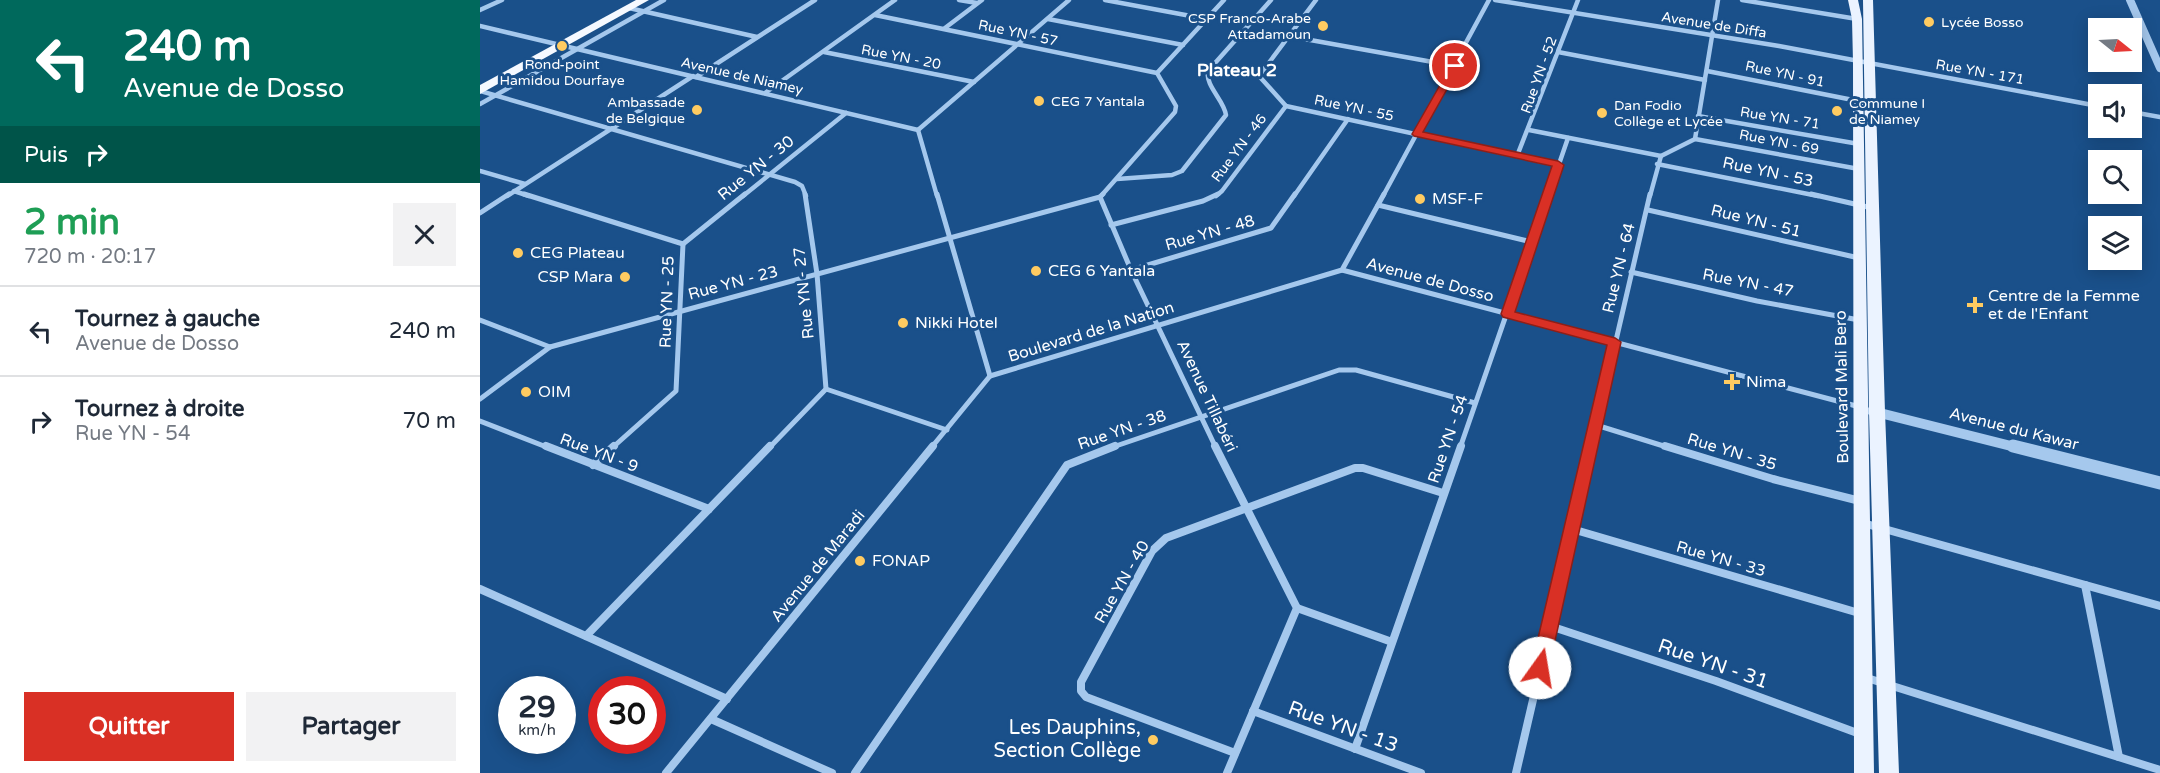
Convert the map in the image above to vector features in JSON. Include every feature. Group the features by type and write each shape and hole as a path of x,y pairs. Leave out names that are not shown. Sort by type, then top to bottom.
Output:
{"highway":[{"path":"480,90 629,8 644,6"}],"main road":[{"name":"Boulevard Mali Bero","path":"1853,0 1863,63 1865,206 1882,528 1889,773"},
{"name":"Boulevard Mali Bero","path":"1864,773 1858,258 1865,206 1859,169 1858,101 1868,0"}],"street":[{"path":"480,10 502,0"},
{"path":"480,104 578,49 644,6 664,0"},
{"path":"480,213 815,0"},
{"name":"Rue YN - 20","path":"765,93 895,0"},
{"path":"959,0 979,2"},
{"path":"918,130 1070,0"},
{"path":"1105,0 1207,19"},
{"path":"1100,197 1176,109 1157,73 1224,0"},
{"path":"1116,179 1182,171 1226,115 1225,108 1207,77 1211,68 1271,0"},
{"path":"1211,68 1259,76 1316,0"},
{"path":"1342,270 1489,0"},
{"name":"Avenue de Diffa","path":"1495,0 1713,35 1863,63"},
{"name":"Rue YN - 52","path":"1517,156 1578,0"},
{"path":"1529,130 1661,156 1695,139 1718,0"},
{"path":"1742,0 1857,19"},
{"path":"2130,0 2160,68"},
{"path":"945,28 979,2"},
{"path":"644,6 757,37"},
{"name":"Rue YN - 57","path":"875,15 1157,73"},
{"path":"1048,19 1183,45"},
{"name":"Avenue de Niamey","path":"480,26 918,130"},
{"path":"1288,36 1455,66"},
{"name":"Rue YN - 20","path":"824,52 974,82"},
{"path":"1558,52 1705,80"},
{"name":"Rue YN - 171","path":"1863,63 2088,104"},
{"name":"Rue YN - 91","path":"1707,71 1858,101"},
{"name":"Rue YN - 46","path":"1111,225 1214,197 1222,191 1286,106 1259,76"},
{"name":"Rue YN - 27","path":"480,90 770,174 802,186 818,274 826,389"},
{"name":"Rue YN - 55","path":"1286,106 1558,165"},
{"name":"Rue YN - 30","path":"683,244 846,113"},
{"path":"2142,113 2160,117"},
{"name":"Rue YN - 71","path":"1698,116 1859,144"},
{"name":"Rue YN - 48","path":"1131,270 1271,228 1348,119"},
{"name":"Boulevard de la Nation","path":"918,130 990,376 1159,327 1342,270"},
{"name":"Rue YN - 54","path":"1355,749 1568,138"},
{"name":"Rue YN - 69","path":"1695,139 1859,169"},
{"name":"Rue YN - 64","path":"1516,773 1631,272 1648,210 1657,164 1661,156"},
{"name":"Rue YN - 53","path":"1657,164 1767,184 1865,206"},
{"path":"480,171 525,184"},
{"name":"Rue YN - 25","path":"514,191 683,244 676,391 593,465"},
{"name":"Avenue Tillabéri","path":"1100,197 1131,270 1246,510 1297,609"},
{"name":"Rue YN - 23","path":"550,346 1100,197"},
{"path":"1378,205 1532,242"},
{"name":"Rue YN - 51","path":"1648,210 1858,258"},
{"name":"Avenue de Dosso","path":"1342,270 1860,408"},
{"name":"Rue YN - 47","path":"1631,272 1757,301 1786,304 1859,320"},
{"path":"480,320 550,346"},
{"path":"480,399 550,346"},
{"name":"Rue YN - 38","path":"855,773 1067,465 1083,457 1348,369 1474,403"},
{"name":"Avenue de Maradi","path":"666,773 990,376"},
{"path":"586,636 826,389 947,430"},
{"name":"Avenue du Kawar","path":"1860,408 2160,483"},
{"name":"Rue YN - 9","path":"480,421 709,509"},
{"name":"Rue YN - 35","path":"1596,425 1773,479 1862,502"},
{"name":"Rue YN - 40","path":"1235,753 1086,697 1081,692 1081,682 1152,551 1166,538 1354,468 1363,468 1443,493"},
{"path":"1862,523 2160,606"},
{"name":"Rue YN - 33","path":"1572,529 1863,614"},
{"path":"2085,585 2119,757"},
{"path":"480,589 727,699"},
{"path":"1227,773 1297,609 1392,642"},
{"name":"Rue YN - 31","path":"1550,626 1716,681 1864,735"},
{"path":"1863,677 2160,770"},
{"name":"Rue YN - 13","path":"1253,711 1420,773"},
{"path":"711,719 832,773"}],"place":[{"name":"Lycée Bosso","path":"1929,22"},
{"name":"CSP Franco-Arabe Attadamoun","path":"1323,26"},
{"name":"Rond-point Hamidou Dourfaye","path":"562,46"},
{"name":"CEG 7 Yantala","path":"1039,101"},
{"name":"Ambassade de Belgique","path":"697,110"},
{"name":"Commune I de Niamey","path":"1837,111"},
{"name":"Dan Fodio Collège et Lycée","path":"1602,113"},
{"name":"MSF-F","path":"1420,199"},
{"name":"CEG Plateau","path":"518,253"},
{"name":"CEG 6 Yantala","path":"1036,271"},
{"name":"CSP Mara","path":"625,277"},
{"name":"Centre de la Femme et de l'Enfant","path":"1975,305"},
{"name":"Nikki Hotel","path":"903,323"},
{"name":"Nima","path":"1732,382"},
{"name":"OIM","path":"526,392"},
{"name":"FONAP","path":"860,561"},
{"name":"Les Dauphins, Section Collège","path":"1153,740"}],"district":[{"name":"Plateau 2","path":"1237,70"}],"route":[{"path":"1455,66 1417,134 1558,165 1508,314 1615,342 1540,668"}]}
